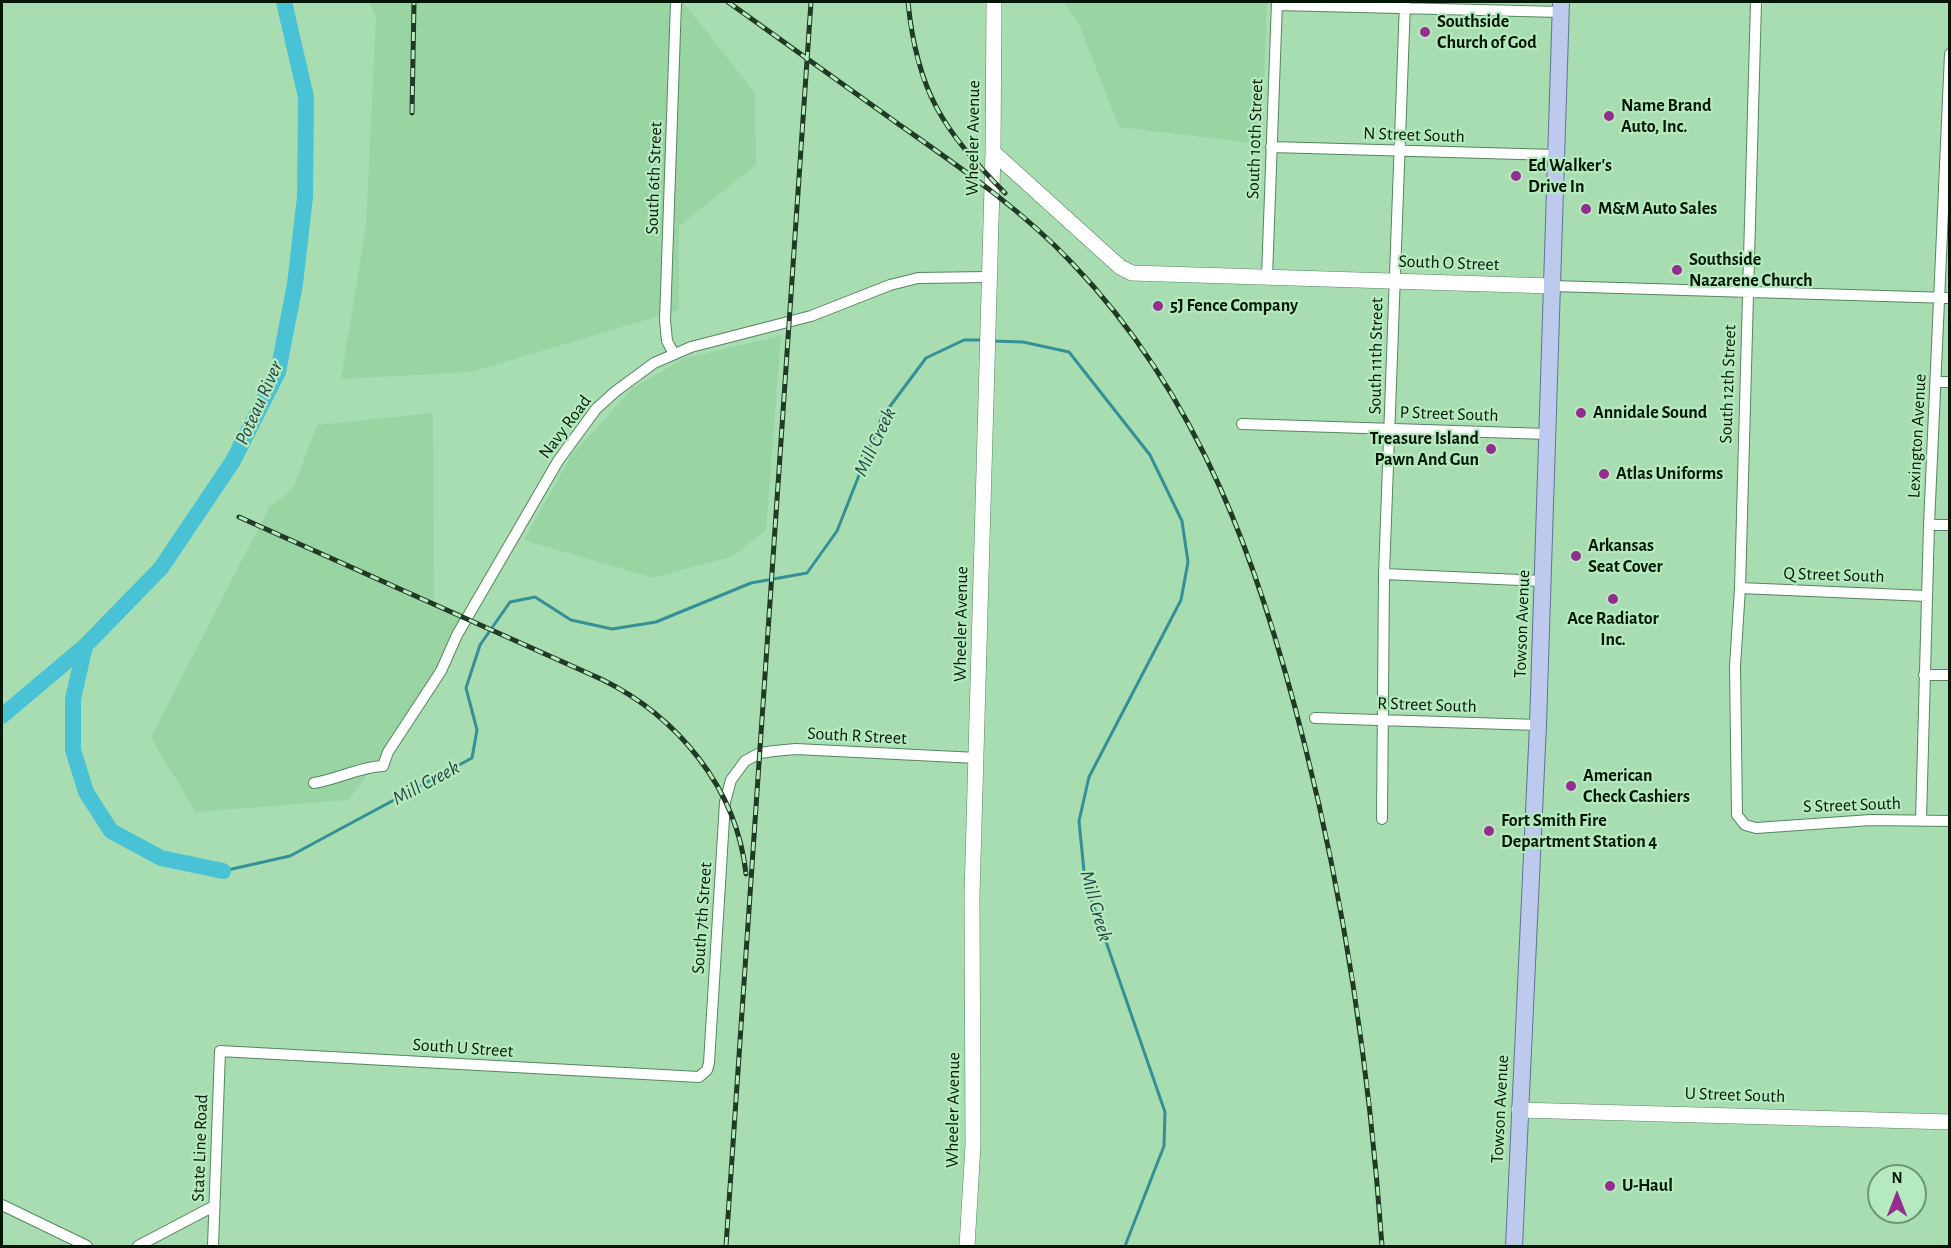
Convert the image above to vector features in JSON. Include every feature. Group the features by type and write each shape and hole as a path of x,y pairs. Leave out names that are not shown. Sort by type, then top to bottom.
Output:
{"main road":[{"name":"Wheeler Avenue","path":"966,1246 973,1145 972,895 993,152 994,2"},
{"name":"Towson Avenue","path":"1514,1246 1538,725 1561,7"},
{"name":"South O Street","path":"993,152 1125,270 1138,273 1552,286"},
{"name":"U Street South","path":"1519,1110 1950,1122"}],"street":[{"name":"South 6th Street","path":"674,354 668,341 665,320 676,2"},
{"name":"South 12th Street","path":"1756,2 1740,588 1735,666 1735,803 1742,822 1756,828"},
{"path":"1277,3 1561,7"},
{"name":"South 10th Street","path":"1267,277 1277,3"},
{"name":"South 11th Street","path":"1382,819 1381,720 1384,574 1405,5"},
{"name":"Lexington Avenue","path":"1921,820 1929,525 1937,382 1945,298 1950,54"},
{"name":"N Street South","path":"1271,147 1556,155"},
{"name":"Navy Road","path":"314,783 338,779 368,767 383,766 388,752 441,671 458,634 567,446 596,410 616,391 648,367 674,354 710,341 811,316 902,281 918,278 988,276"},
{"name":"South O Street","path":"1552,286 1945,298"},
{"path":"1937,382 1950,382"},
{"name":"P Street South","path":"1242,424 1547,434"},
{"path":"1929,525 1950,525"},
{"path":"1384,574 1543,581"},
{"name":"Q Street South","path":"1740,588 1927,596"},
{"path":"1924,675 1950,675"},
{"name":"R Street South","path":"1316,718 1538,725"},
{"name":"South R Street","path":"741,766 760,753 796,749 977,758"},
{"name":"South 7th Street","path":"704,1074 709,1064 725,802 731,780 741,766"},
{"name":"S Street South","path":"1756,828 1836,821 1950,821"},
{"name":"South U Street","path":"220,1051 692,1078 704,1074"},
{"name":"State Line Road","path":"213,1246 220,1051"},
{"path":"2,1204 87,1246"},
{"path":"138,1246 214,1206"}],"shaded area":[{"path":"370,2 683,2 755,93 756,165 679,226 679,310 471,372 341,379 366,226 376,18"},
{"path":"1063,2 1267,2 1262,136 1252,143 1119,127 1079,24"},
{"path":"781,336 766,530 733,556 653,578 524,540 571,456 633,388 685,358"},
{"path":"433,413 434,604 466,614 416,713 348,800 196,812 151,738 269,507 293,489 317,425"}],"waterway":[{"name":"Poteau River","path":"2,716 85,646 161,568 233,461 278,372 295,284 305,197 306,97 284,2"},
{"name":"Mill Creek","path":"223,871 290,856 472,758 477,730 466,688 480,645 510,602 535,597 571,620 612,629 656,622 751,583 807,573 837,531 882,417 926,358 964,340 982,340"},
{"name":"Mill Creek","path":"992,341 1023,342 1069,352 1150,455 1182,521 1188,562 1181,600 1089,777 1079,821 1085,881 1165,1112 1164,1146 1125,1246"},
{"name":"Mill Creek","path":"85,646 73,699 73,750 86,792 111,831 161,858 223,871"}],"railway":[{"path":"412,113 414,2"},
{"path":"728,2 965,172 1010,206 1052,243 1117,315 1157,371 1191,428 1246,550 1268,614 1320,808 1355,995 1371,1120 1382,1246"},
{"path":"726,1246 811,2"},
{"path":"908,2 918,61 937,108 949,129 1005,193"},
{"path":"239,517 601,679 629,694 678,734 699,758 716,784 730,812 740,842 746,874"}],"place":[{"name":"Southside Church of God","path":"1425,32"},
{"name":"Name Brand Auto, Inc.","path":"1609,116"},
{"name":"Ed Walker's Drive In","path":"1516,176"},
{"name":"M&M Auto Sales","path":"1586,209"},
{"name":"Southside Nazarene Church","path":"1677,270"},
{"name":"5J Fence Company","path":"1158,306"},
{"name":"Annidale Sound","path":"1581,413"},
{"name":"Treasure Island Pawn And Gun","path":"1491,449"},
{"name":"Atlas Uniforms","path":"1604,474"},
{"name":"Arkansas Seat Cover","path":"1576,556"},
{"name":"Ace Radiator Inc.","path":"1613,599"},
{"name":"American Check Cashiers","path":"1571,786"},
{"name":"Fort Smith Fire Department Station 4","path":"1489,831"},
{"name":"U-Haul","path":"1610,1186"}]}
